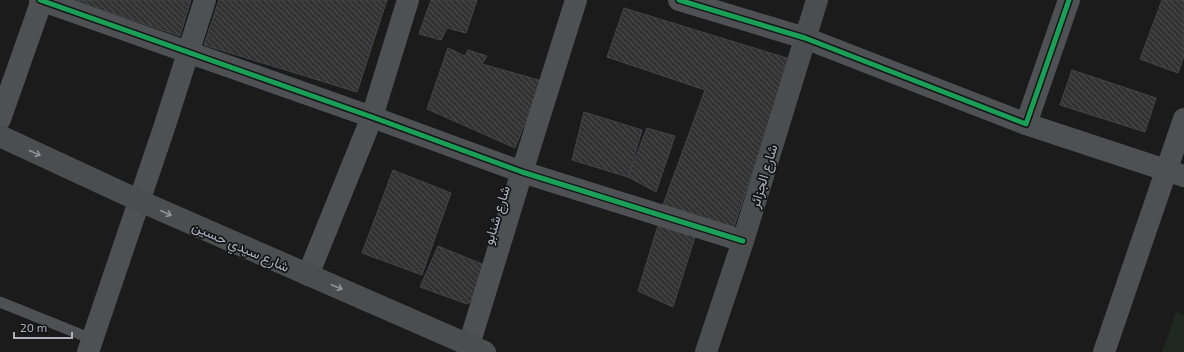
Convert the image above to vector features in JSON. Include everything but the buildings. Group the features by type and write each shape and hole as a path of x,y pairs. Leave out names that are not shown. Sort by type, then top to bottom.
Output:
{"main road":[{"name":"شارع الجزائر","path":"706,352 743,241 817,0"},
{"name":"شارع سيدي حسين","path":"0,136 140,201 477,349"}],"street":[{"path":"0,119 41,0 372,117 522,172 743,241"},
{"path":"90,346 140,201 205,0"},
{"path":"308,275 372,117 408,0"},
{"name":"شارع شنابو","path":"477,349 522,172 576,0"},
{"path":"679,0 805,38 1026,124 1175,173"},
{"path":"1026,124 1068,0"},
{"path":"1104,352 1175,173 1184,119"}],"lane":[{"path":"0,302 90,346"}],"shaded area":[{"path":"1176,312 1184,315 1184,352 1162,352"}],"cycle path":[{"path":"40,0 372,117 522,172 743,241"},
{"path":"679,0 805,38 1026,124 1069,0"}]}
